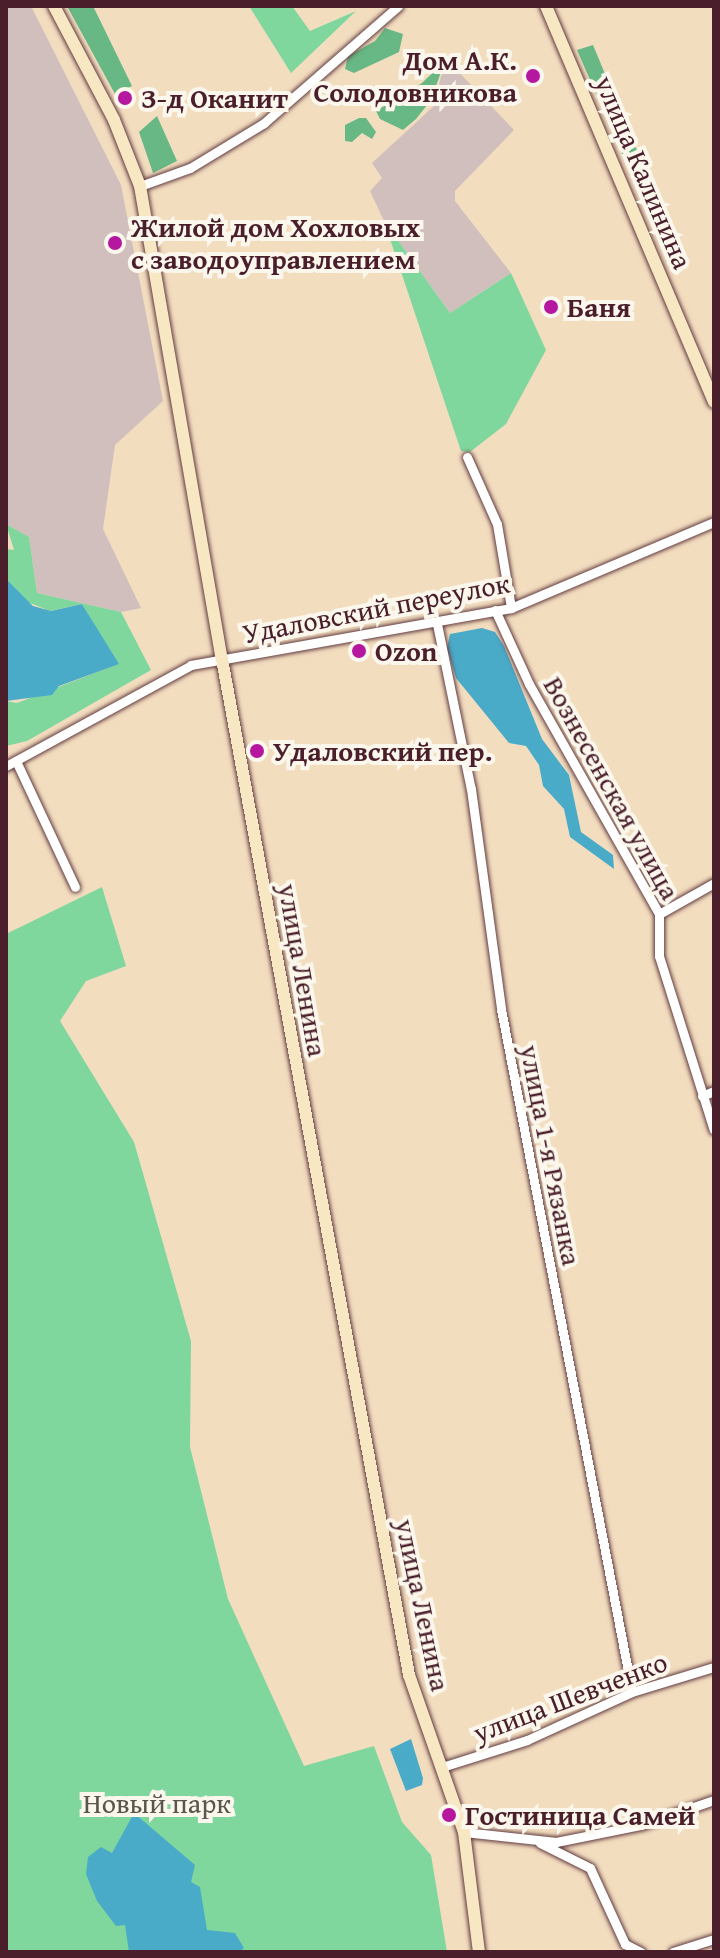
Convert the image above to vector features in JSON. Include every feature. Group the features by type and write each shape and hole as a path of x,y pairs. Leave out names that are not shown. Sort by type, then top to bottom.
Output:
{"street":[{"name":"улица Ленина","path":"54,6 114,120 140,186 222,659 409,1675 464,1832 479,1952"},
{"path":"140,186 190,168 264,123 398,6"},
{"name":"улица Калинина","path":"546,6 714,402"},
{"path":"467,457 497,524 511,608"},
{"name":"Удаловский переулок","path":"6,766 191,665 437,624 511,608 714,522"},
{"name":"Вознесенская улица","path":"495,610 529,684 659,914 659,956 714,1130"},
{"name":"улица 1-я Рязанка","path":"437,624 471,789 501,1009 632,1692"},
{"path":"16,761 75,887"},
{"path":"659,914 714,883"},
{"path":"702,1096 714,1091"},
{"name":"улица Шевченко","path":"442,1767 527,1740 632,1692 714,1667"},
{"path":"464,1832 537,1841 641,1825 714,1800"},
{"path":"537,1841 590,1868 625,1944 641,1952"},
{"path":"673,1952 714,1939"}],"shaded area":[{"path":"6,6 31,6 121,185 163,401 115,445 103,529 141,608 121,612 37,593 29,537 6,524"},
{"path":"450,63 514,130 455,191 455,201 511,273 450,313 384,221 370,191 382,178 372,163 435,105 441,76"}],"green space":[{"path":"67,6 93,6 132,86 115,94"},
{"path":"249,6 292,6 310,31 356,11 291,73"},
{"path":"385,28 403,34 399,52 354,73 345,69 348,56 375,41"},
{"path":"593,45 663,213 650,217 577,50"},
{"path":"445,61 431,100 416,119 403,130 380,119 376,111 422,83"},
{"path":"157,116 177,161 153,173 139,132"},
{"path":"366,118 376,132 372,139 362,133 352,142 345,141 345,125"},
{"path":"384,221 450,313 511,273 546,350 506,424 470,452 461,451"},
{"path":"6,524 29,537 37,593 121,612 151,670 27,741 6,746 6,701 17,703 118,664 82,604 50,611 20,599 6,579 6,549 14,550"},
{"name":"Новый парк","path":"102,887 126,966 86,981 60,1021 134,1142 191,1341 190,1447 228,1599 304,1766 374,1746 402,1822 431,1855 447,1952 6,1952 6,934"}],"water":[{"path":"6,579 33,606 51,611 82,604 119,664 59,686 52,695 6,701"},
{"path":"482,628 495,632 504,646 542,739 569,775 581,832 613,855 614,869 570,837 564,809 543,786 539,765 526,746 509,743 456,678 447,648 450,634"},
{"path":"411,1739 423,1778 422,1785 406,1791 390,1749"},
{"path":"134,1813 195,1865 191,1882 200,1887 207,1930 235,1933 244,1948 239,1952 129,1952 125,1925 116,1926 97,1901 86,1874 88,1857 101,1847 112,1853"}],"place":[{"name":"Дом А.К. Солодовникова","path":"533,76"},
{"name":"З-д Оканит","path":"125,98"},
{"name":"Жилой дом Хохловых с заводоуправлением","path":"115,243"},
{"name":"Баня","path":"551,307"},
{"name":"Ozon","path":"359,651"},
{"name":"Удаловский пер.","path":"257,751"},
{"name":"Гостиница Самей","path":"449,1815"}]}
